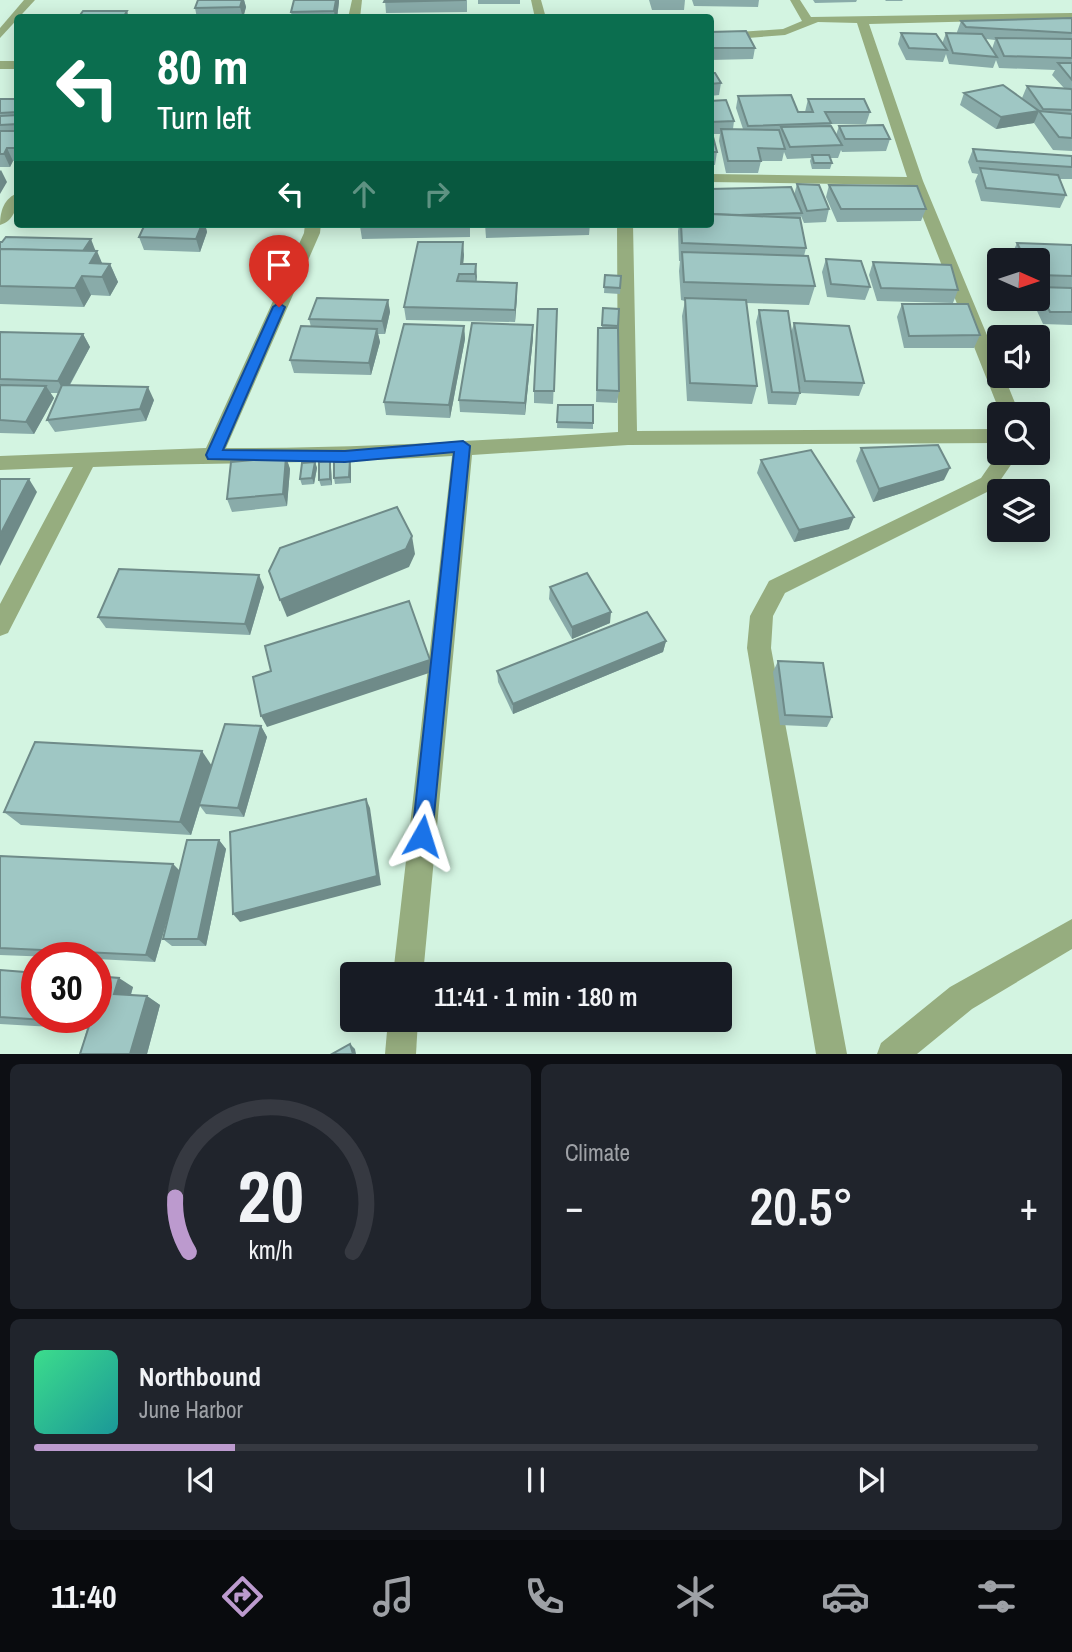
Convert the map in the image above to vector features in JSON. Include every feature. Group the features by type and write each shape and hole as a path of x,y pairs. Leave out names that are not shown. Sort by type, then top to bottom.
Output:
{"street":[{"path":"18,14 30,0"},
{"path":"795,0 810,24"},
{"path":"714,38 785,32 810,24 816,19 862,21 1072,16"},
{"path":"0,35 14,19"},
{"path":"862,21 916,181 1006,402"},
{"path":"714,178 916,181"},
{"path":"0,220 14,202"},
{"path":"213,455 311,228"},
{"path":"625,228 628,438"},
{"path":"0,463 213,455 345,456 463,446 628,438 987,436"},
{"path":"409,962 463,446"},
{"path":"0,626 86,461"},
{"path":"832,1054 759,648 758,620 764,603 777,587 988,483 1001,465"},
{"path":"892,1054 961,998 1072,933"},
{"path":"400,1054 402,1032"}],"building":[{"path":"198,0 242,0 240,7 195,8"},
{"path":"294,0 336,0 334,11 291,12"},
{"path":"385,0 466,0 384,2"},
{"path":"83,11 127,11 125,14 81,14"},
{"path":"1072,18 1072,33 966,27 961,21"},
{"path":"746,31 755,48 714,48 714,32"},
{"path":"901,33 936,34 947,50 909,48"},
{"path":"946,33 982,34 997,57 953,53"},
{"path":"996,38 1072,39 1072,58 1004,56"},
{"path":"1058,63 1072,63 1072,80"},
{"path":"714,73 715,73 721,83 714,84"},
{"path":"1003,85 1039,111 1001,117 964,93"},
{"path":"1027,86 1071,89 1072,110 1043,109"},
{"path":"791,95 798,112 813,112 808,99 864,99 870,112 825,112 831,123 748,126 738,96"},
{"path":"0,99 14,99 14,112 0,113"},
{"path":"726,100 734,121 714,122 714,101"},
{"path":"1039,111 1072,114 1072,138 1059,137"},
{"path":"14,115 14,124 0,125 0,116"},
{"path":"883,125 890,139 845,139 839,126"},
{"path":"831,126 842,145 790,147 781,127"},
{"path":"721,129 779,130 785,149 758,148 761,161 728,161"},
{"path":"0,131 14,131 14,148 7,148 4,154 0,154"},
{"path":"973,149 1072,156 1072,167 977,161"},
{"path":"812,155 829,155 832,163 814,163"},
{"path":"980,168 1058,175 1066,195 986,188"},
{"path":"797,184 819,185 829,209 807,211"},
{"path":"829,185 917,186 926,209 841,209"},
{"path":"791,187 802,213 714,214 714,189"},
{"path":"714,214 800,218 806,248 682,243 681,228 714,228"},
{"path":"143,228 200,228 196,239 139,237"},
{"path":"6,237 91,239 83,251 0,249 0,242"},
{"path":"418,242 463,242 461,264 476,264 475,274 459,274 457,281 517,283 515,310 404,307"},
{"path":"1017,243 1072,245 1072,276 1050,275 1050,248 1020,248"},
{"path":"0,249 97,251 90,263 110,264 102,277 82,276 75,288 0,286"},
{"path":"682,252 808,256 815,286 684,282"},
{"path":"826,259 861,261 870,287 831,284"},
{"path":"873,262 951,265 958,290 881,288"},
{"path":"605,275 621,276 620,288 604,287"},
{"path":"1050,287 1072,288 1072,312 1050,312"},
{"path":"317,298 388,300 382,321 309,319"},
{"path":"685,298 746,300 757,386 690,383"},
{"path":"902,304 968,304 980,335 909,336"},
{"path":"603,308 619,309 618,326 602,325"},
{"path":"538,309 557,309 554,391 534,391"},
{"path":"759,310 788,311 800,393 772,392"},
{"path":"472,323 533,325 525,403 459,400"},
{"path":"794,323 849,326 864,383 805,381"},
{"path":"404,324 464,326 449,405 384,402"},
{"path":"301,326 377,329 369,363 290,360"},
{"path":"598,328 618,328 619,391 597,390"},
{"path":"0,332 83,334 58,381 0,379"},
{"path":"0,385 46,386 26,422 0,420"},
{"path":"62,385 148,387 140,409 47,420"},
{"path":"558,405 593,405 593,423 557,422"},
{"path":"938,445 950,468 879,489 861,448"},
{"path":"811,450 854,517 799,530 761,460"},
{"path":"286,457 283,494 227,499 231,462"},
{"path":"350,460 349,477 334,478 334,462"},
{"path":"330,461 330,479 319,480 319,462"},
{"path":"315,462 312,478 300,479 302,463"},
{"path":"0,479 29,479 0,535"},
{"path":"397,507 412,536 406,549 280,600 269,571 280,548"},
{"path":"119,569 259,575 245,624 98,617"},
{"path":"587,573 611,612 572,627 550,587"},
{"path":"409,601 430,660 261,716 253,677 271,671 265,646"},
{"path":"647,612 666,641 513,704 497,671"},
{"path":"778,661 823,663 832,717 785,715"},
{"path":"225,724 261,726 238,808 199,805"},
{"path":"35,742 202,751 180,822 4,812"},
{"path":"366,799 377,876 233,914 230,832"},
{"path":"187,840 219,840 198,939 163,939"},
{"path":"0,856 173,864 146,955 112,953 112,942 21,942 21,949 0,948"},
{"path":"0,970 21,972 21,1018 0,1017"},
{"path":"112,977 119,978 114,994 147,996 130,1054 80,1054 87,1033 112,1033"},
{"path":"350,1044 353,1054 332,1054"}],"route":[{"path":"279,307 213,455 345,456 463,446 422,836"}]}
